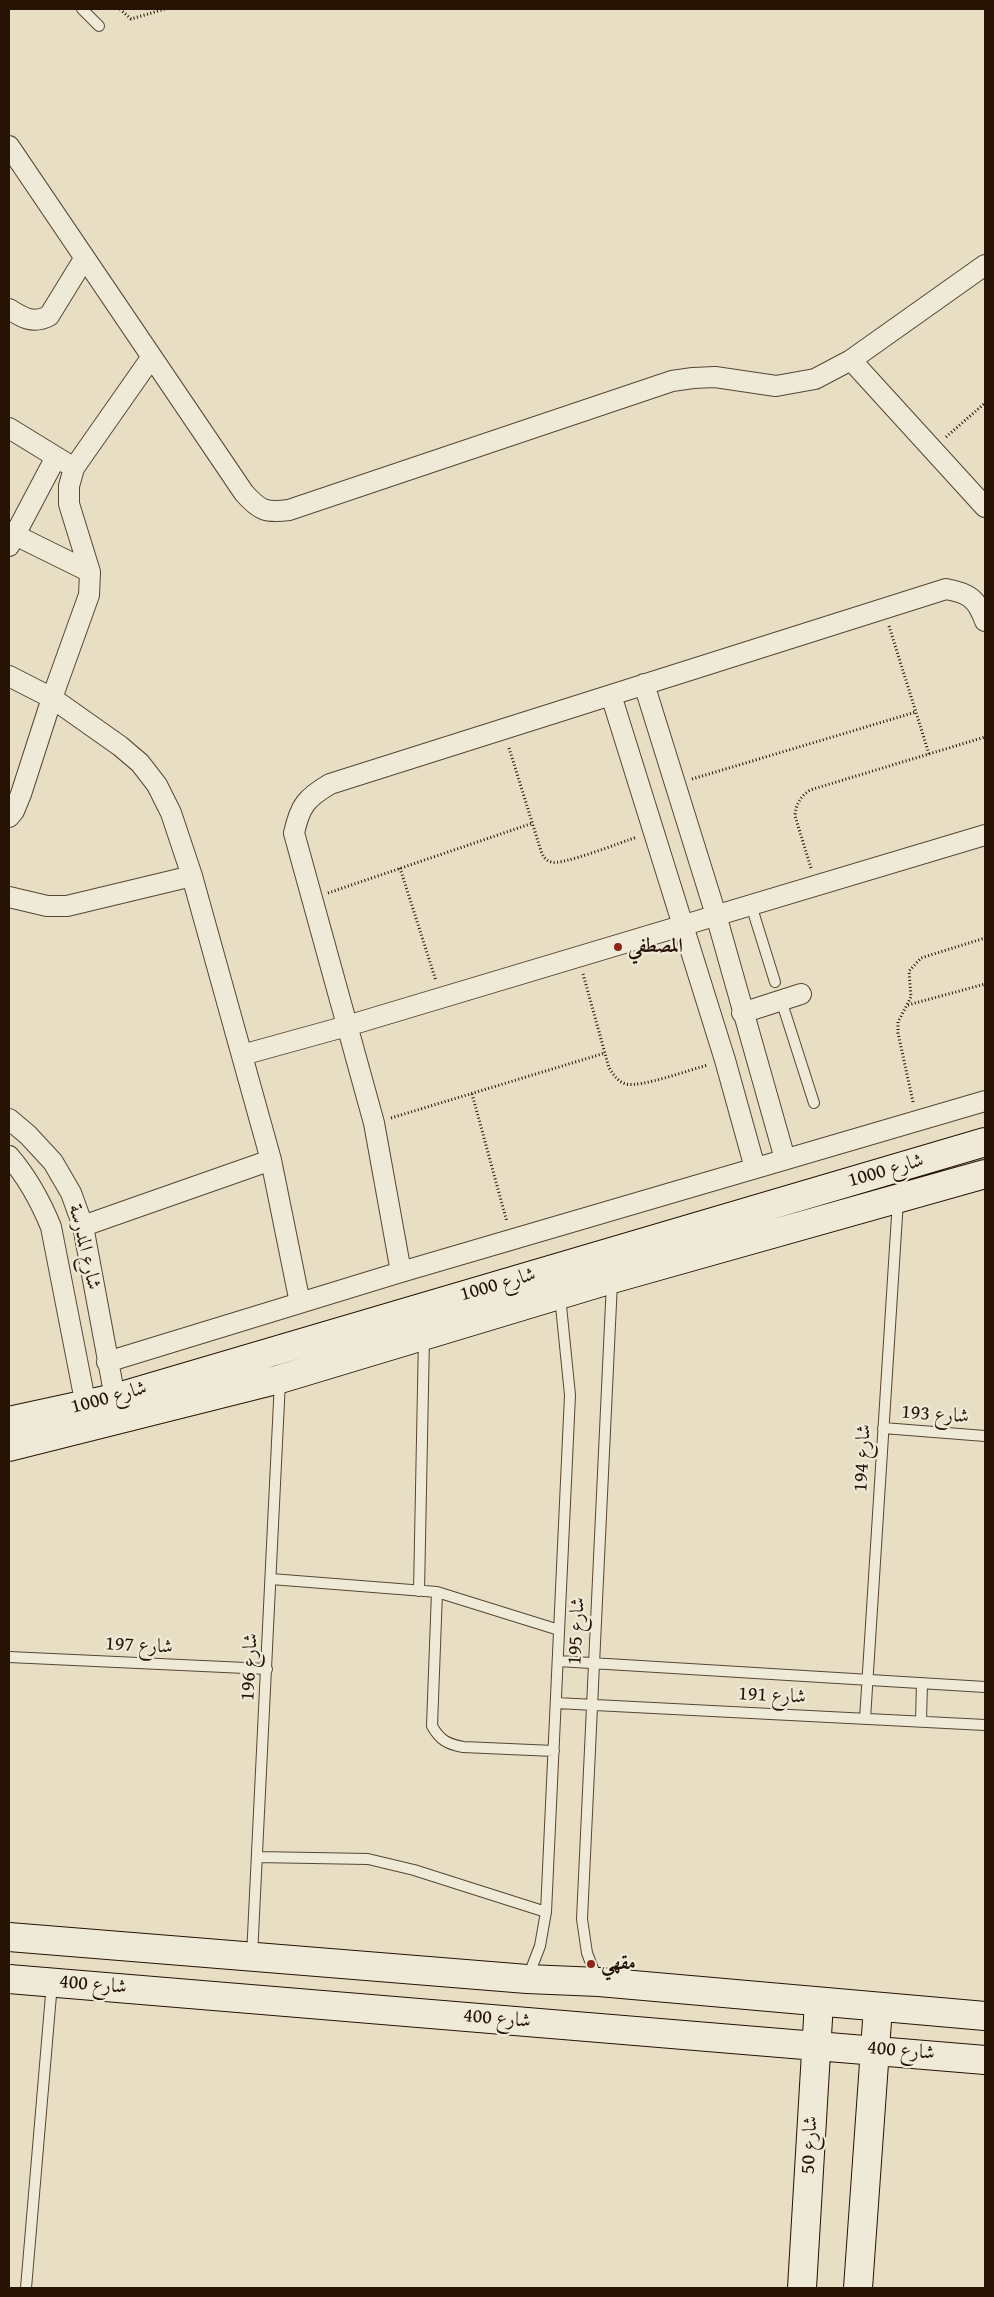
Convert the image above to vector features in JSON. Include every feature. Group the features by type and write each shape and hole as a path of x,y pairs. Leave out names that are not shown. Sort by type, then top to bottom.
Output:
{"street":[{"path":"9,148 244,493 256,506 272,512 289,510 672,381 715,377 776,386 815,379 851,360 985,265"},
{"path":"9,309 30,320 40,321 49,316 84,258"},
{"path":"9,817 14,811 21,794 52,698 89,595 90,572 69,504 69,486 74,468 151,358"},
{"path":"851,360 985,507"},
{"path":"9,428 74,468"},
{"path":"56,457 11,538 90,572"},
{"path":"401,1272 374,1123 294,833 299,812 312,795 330,784 946,589 963,592 977,603 985,621"},
{"path":"9,676 52,698 120,746 140,763 157,785 171,813 192,876 271,1160 300,1303"},
{"path":"644,684 716,915 785,1160"},
{"path":"611,695 725,1060 755,1168"},
{"path":"242,1054 347,1026 985,835"},
{"path":"9,897 48,906 67,906 192,876"},
{"path":"742,1012 778,991 801,994"},
{"path":"725,1060 754,1052"},
{"path":"108,1362 512,1239 985,1102"},
{"name":"شارع المدرسة","path":"9,1119 28,1135 53,1162 71,1193 83,1226 115,1398"},
{"name":"شارع 1000","path":"9,1421 86,1406 115,1398 985,1142"},
{"name":"شارع المدرسة","path":"9,1156 40,1200 51,1227 86,1406"},
{"path":"83,1226 271,1160"},
{"name":"شارع 1000","path":"9,1447 280,1379 612,1279 985,1174"},
{"name":"شارع 400","path":"9,1937 527,1979 599,1982 985,2016"},
{"name":"شارع 400","path":"9,1979 633,2031 816,2044 985,2060"},
{"name":"شارع 50","path":"802,2288 818,2002"},
{"path":"858,2288 878,2007"}],"lane":[{"path":"82,9 99,26"},
{"path":"751,905 814,1103"},
{"name":"شارع 194","path":"865,1719 898,1200"},
{"name":"شارع 195","path":"599,1982 586,1953 582,1919 612,1279"},
{"name":"شارع 195","path":"527,1979 540,1946 546,1912 560,1630 570,1395 560,1295"},
{"path":"419,1591 424,1337"},
{"name":"شارع 196","path":"252,1957 272,1579 280,1379"},
{"name":"شارع 193","path":"882,1428 985,1436"},
{"path":"272,1579 437,1592 560,1630"},
{"path":"437,1592 432,1726 439,1737 450,1745 463,1747 554,1751"},
{"name":"شارع 197","path":"9,1657 267,1669"},
{"name":"شارع 191","path":"558,1661 985,1687"},
{"path":"921,1721 922,1684"},
{"name":"شارع 191","path":"556,1703 985,1725"},
{"path":"257,1857 368,1859 414,1870 546,1912"},
{"path":"26,2288 52,1982"}],"path":[{"path":"120,9 131,19 165,9"},
{"path":"932,449 985,403"},
{"path":"883,608 929,754"},
{"path":"675,784 916,712"},
{"path":"503,729 544,857 557,864 654,831"},
{"path":"816,885 795,816 796,808 803,794 810,790 985,737"},
{"path":"311,898 532,823"},
{"path":"400,868 441,998"},
{"path":"917,1121 898,1033 898,1022 902,1011 908,1005 911,997 909,971 914,963 921,958 985,938"},
{"path":"578,957 609,1068 616,1078 627,1084 640,1084 725,1060"},
{"path":"908,1005 985,984"},
{"path":"374,1123 605,1054"},
{"path":"472,1094 512,1239"}],"place":[{"name":"المصطفي","path":"618,947"},
{"name":"مقهي","path":"591,1964"}]}
